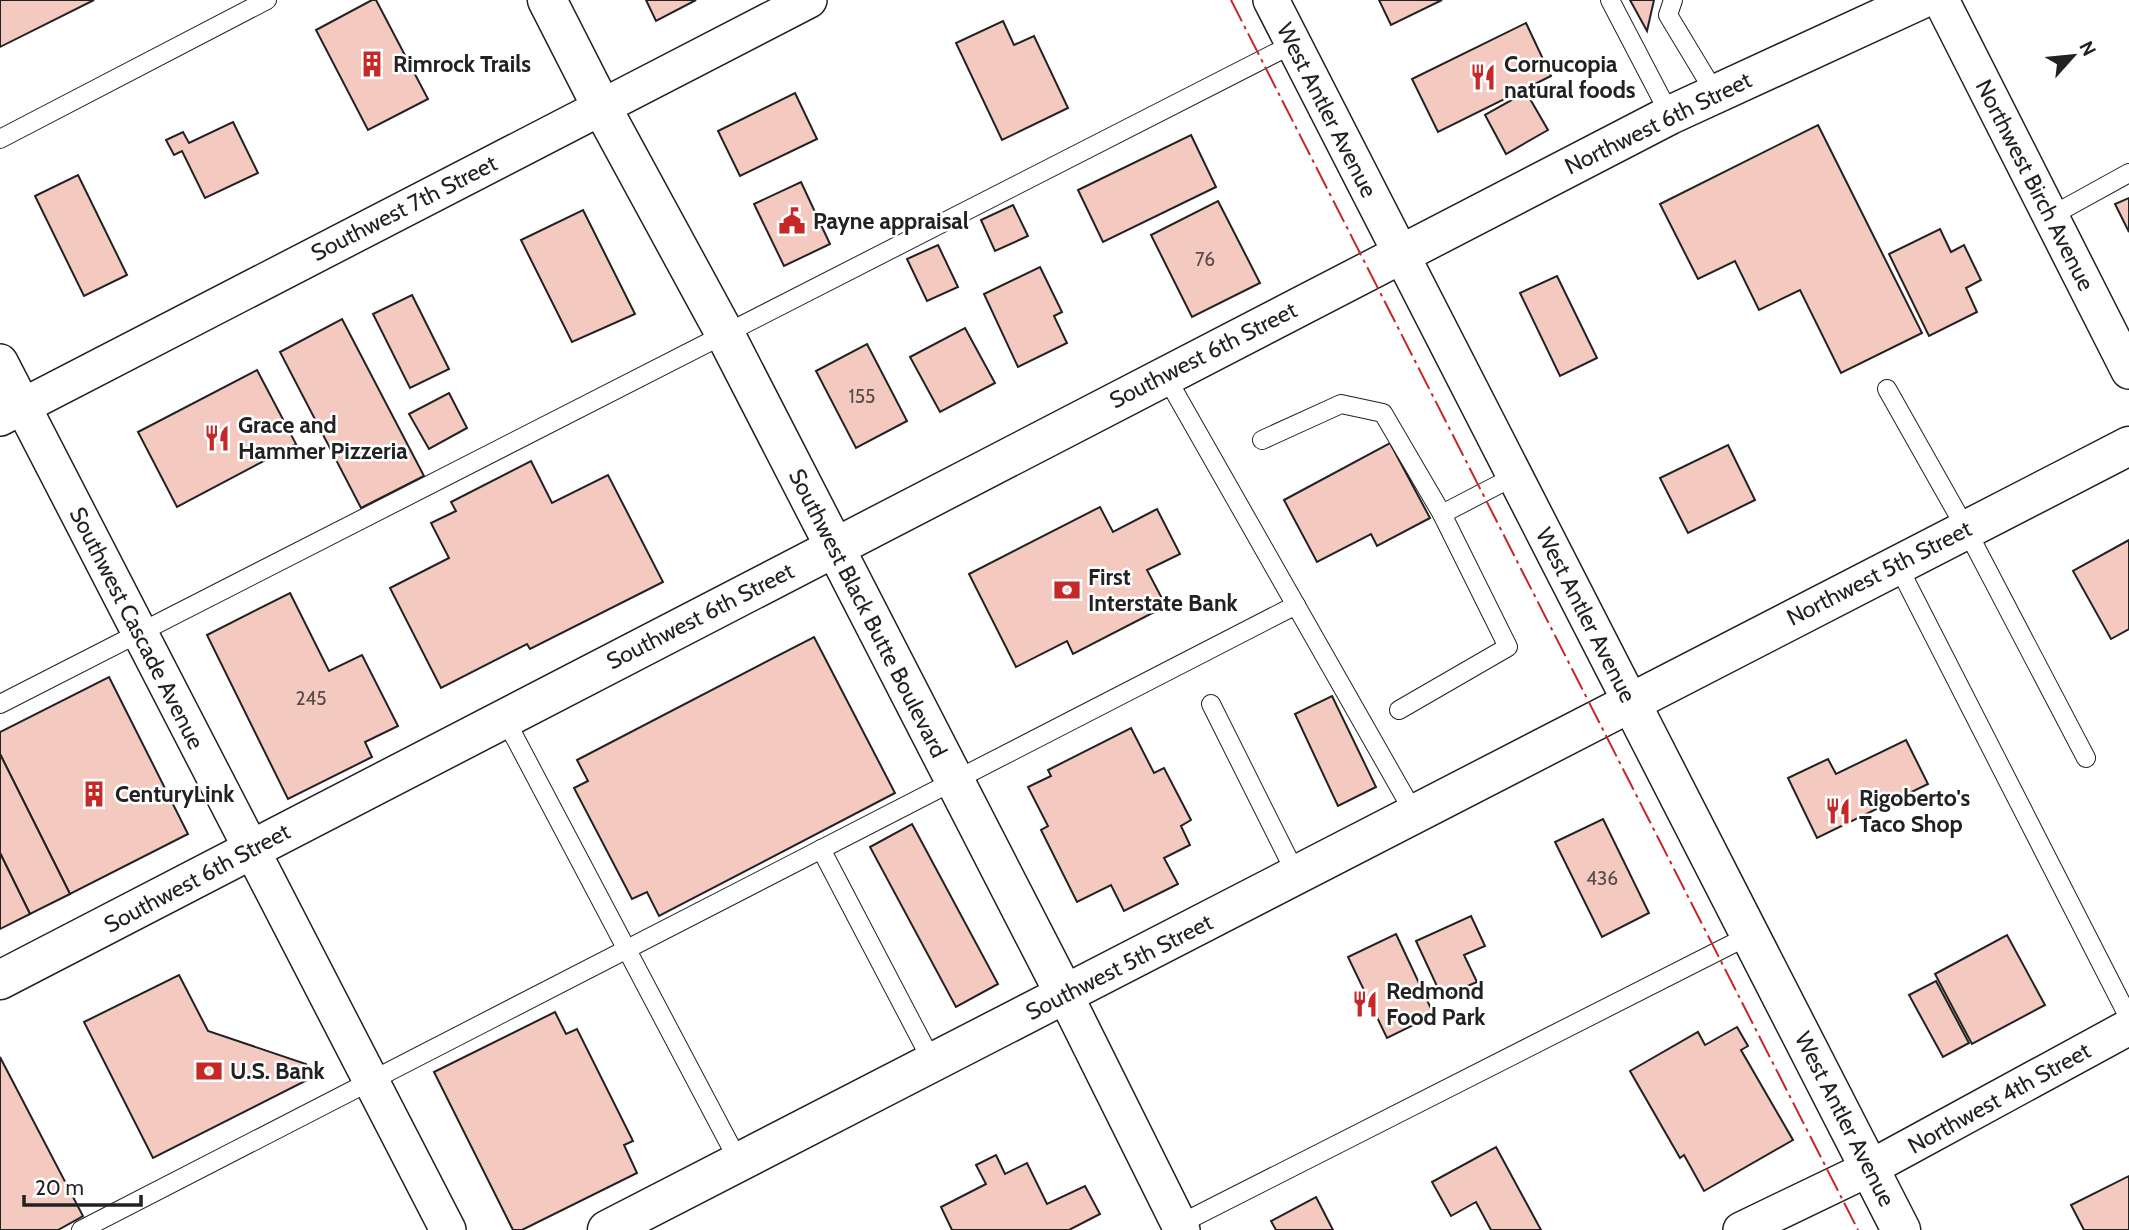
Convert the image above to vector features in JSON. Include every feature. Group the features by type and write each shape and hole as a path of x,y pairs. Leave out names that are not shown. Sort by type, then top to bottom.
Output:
{"main road":[{"name":"Southwest Black Butte Boulevard","path":"547,0 601,106 725,334 1065,995"},
{"name":"Northwest 6th Street","path":"1401,253 1715,93 1920,0"},
{"name":"Southwest 6th Street","path":"0,980 1401,253"},
{"name":"Northwest 5th Street","path":"1630,701 2129,446"},
{"name":"Southwest 5th Street","path":"627,1226 739,1162 1630,701"},
{"name":"West Antler Avenue","path":"1630,701 1901,1230"}],"street":[{"name":"Southwest 7th Street","path":"12,412 809,0"},
{"name":"West Antler Avenue","path":"1271,0 1630,701"},
{"name":"Northwest Birch Avenue","path":"1941,0 2129,371"},
{"name":"Southwest Cascade Avenue","path":"0,362 12,412 141,635 448,1230"},
{"name":"Southwest Black Butte Boulevard","path":"1065,995 1176,1228"},
{"name":"Northwest 4th Street","path":"1741,1230 1870,1168 2129,1027"}],"lane":[{"path":"0,139 267,0"},
{"path":"1609,0 1670,115"},
{"path":"1673,0 1668,15 1715,93"},
{"path":"0,704 141,635 363,516 1293,44"},
{"path":"2051,216 2129,173"},
{"path":"1165,375 1414,813"},
{"path":"1887,388 1966,529 2086,758"},
{"path":"1262,440 1341,404 1383,413 1442,514 1508,647 1399,710"},
{"path":"1442,514 1515,477"},
{"path":"1898,564 2129,1018"},
{"path":"81,1230 1296,605"},
{"path":"1211,704 1296,874"},
{"path":"504,717 624,950 739,1162"},
{"path":"821,849 933,1063"},
{"path":"1176,1228 1750,935"}],"building":[{"path":"0,0 94,0 0,47"},
{"name":"Rimrock Trails","path":"376,0 428,99 368,130 316,30"},
{"path":"646,0 696,0 656,21"},
{"path":"1379,0 1442,0 1391,25"},
{"path":"1630,0 1654,0 1647,31"},
{"path":"1003,21 1014,45 1034,36 1068,108 1002,140 956,43"},
{"path":"1526,23 1551,76 1438,132 1412,79"},
{"path":"1526,92 1548,130 1506,154 1485,115"},
{"path":"795,93 817,139 740,176 718,131"},
{"path":"233,122 258,173 205,198 182,151 174,155 166,140 183,132 189,143"},
{"path":"1818,125 1922,333 1841,373 1800,290 1759,310 1735,261 1698,279 1660,204"},
{"path":"1191,135 1216,187 1103,242 1078,190"},
{"path":"78,175 127,275 84,296 35,196"},
{"path":"801,182 830,244 784,266 754,204"},
{"path":"2129,198 2129,232 2115,204"},
{"path":"1218,201 1260,283 1192,317 1151,235"},
{"path":"1013,205 1028,236 995,251 981,220"},
{"path":"583,210 635,314 572,342 521,240"},
{"path":"1940,229 1951,252 1964,245 1981,280 1966,288 1977,312 1929,336 1889,254"},
{"path":"938,245 958,287 927,301 907,259"},
{"path":"1040,267 1062,312 1054,316 1067,343 1018,367 984,294"},
{"path":"1557,276 1597,358 1560,376 1520,293"},
{"path":"412,295 449,369 410,388 373,314"},
{"path":"342,319 424,476 361,508 280,352"},
{"path":"965,328 995,383 940,412 910,357"},
{"path":"867,344 907,421 856,448 816,371"},
{"name":"Grace and Hammer Pizzeria","path":"257,370 296,444 177,507 138,432"},
{"path":"449,393 467,428 429,449 409,414"},
{"path":"1390,443 1430,518 1377,546 1371,534 1317,562 1284,500"},
{"path":"1728,445 1755,500 1688,533 1660,478"},
{"path":"531,461 552,503 608,475 663,582 530,649 527,644 441,688 390,588 449,558 431,523 456,511 451,502"},
{"name":"First Interstate Bank","path":"1100,507 1113,532 1157,509 1180,554 1147,570 1166,606 1073,654 1067,641 1016,667 969,574"},
{"path":"2129,540 2129,629 2111,639 2073,571"},
{"path":"290,593 329,671 362,655 398,726 365,742 372,757 288,799 207,635"},
{"path":"814,637 895,793 659,916 647,892 632,899 574,788 588,781 577,760"},
{"name":"CenturyLink","path":"109,677 188,834 70,894 0,754 0,732"},
{"path":"1332,696 1376,787 1338,806 1295,714"},
{"path":"1131,728 1154,773 1164,768 1191,820 1181,826 1190,845 1164,858 1178,884 1124,911 1111,885 1077,902 1041,830 1048,826 1028,787 1051,776 1048,770"},
{"name":"Rigoberto's Taco Shop","path":"1906,740 1928,784 1817,838 1788,778 1828,759 1836,774"},
{"path":"0,754 70,894 30,914 0,853"},
{"path":"1603,819 1649,913 1602,937 1555,842"},
{"path":"912,824 998,984 956,1007 870,847"},
{"path":"0,853 30,914 0,929"},
{"path":"1471,916 1485,946 1464,955 1477,982 1442,997 1416,941"},
{"path":"1396,934 1434,1015 1387,1038 1348,957"},
{"path":"2007,935 2045,1005 1972,1044 1935,974"},
{"name":"U.S. Bank","path":"179,975 208,1031 306,1064 313,1077 153,1158 84,1022"},
{"path":"1936,981 1969,1043 1943,1057 1909,995"},
{"path":"555,1012 566,1034 577,1029 633,1141 624,1145 637,1173 522,1230 513,1230 434,1072"},
{"path":"1737,1027 1748,1046 1741,1050 1793,1140 1704,1191 1684,1155 1680,1158 1630,1071 1698,1032 1705,1045"},
{"path":"0,1057 83,1216 58,1230 0,1230"},
{"path":"1496,1147 1541,1230 1491,1230 1476,1202 1451,1216 1432,1182"},
{"path":"996,1155 1005,1174 1027,1163 1047,1204 1085,1186 1100,1214 1069,1230 952,1230 941,1207 986,1184 976,1165"},
{"path":"2129,1176 2129,1230 2084,1230 2071,1205"},
{"path":"1316,1197 1333,1230 1276,1230 1271,1221"}],"power":[{"path":"1231,0 1858,1230"}],"place":[{"name":"Rimrock Trails","path":"372,64"},
{"name":"Cornucopia natural foods","path":"1483,77"},
{"name":"Payne appraisal","path":"792,221"},
{"name":"Grace and Hammer Pizzeria","path":"217,438"},
{"name":"First Interstate Bank","path":"1067,590"},
{"name":"CenturyLink","path":"94,794"},
{"name":"Rigoberto's Taco Shop","path":"1838,811"},
{"name":"Redmond Food Park","path":"1365,1004"},
{"name":"U.S. Bank","path":"209,1071"}]}
